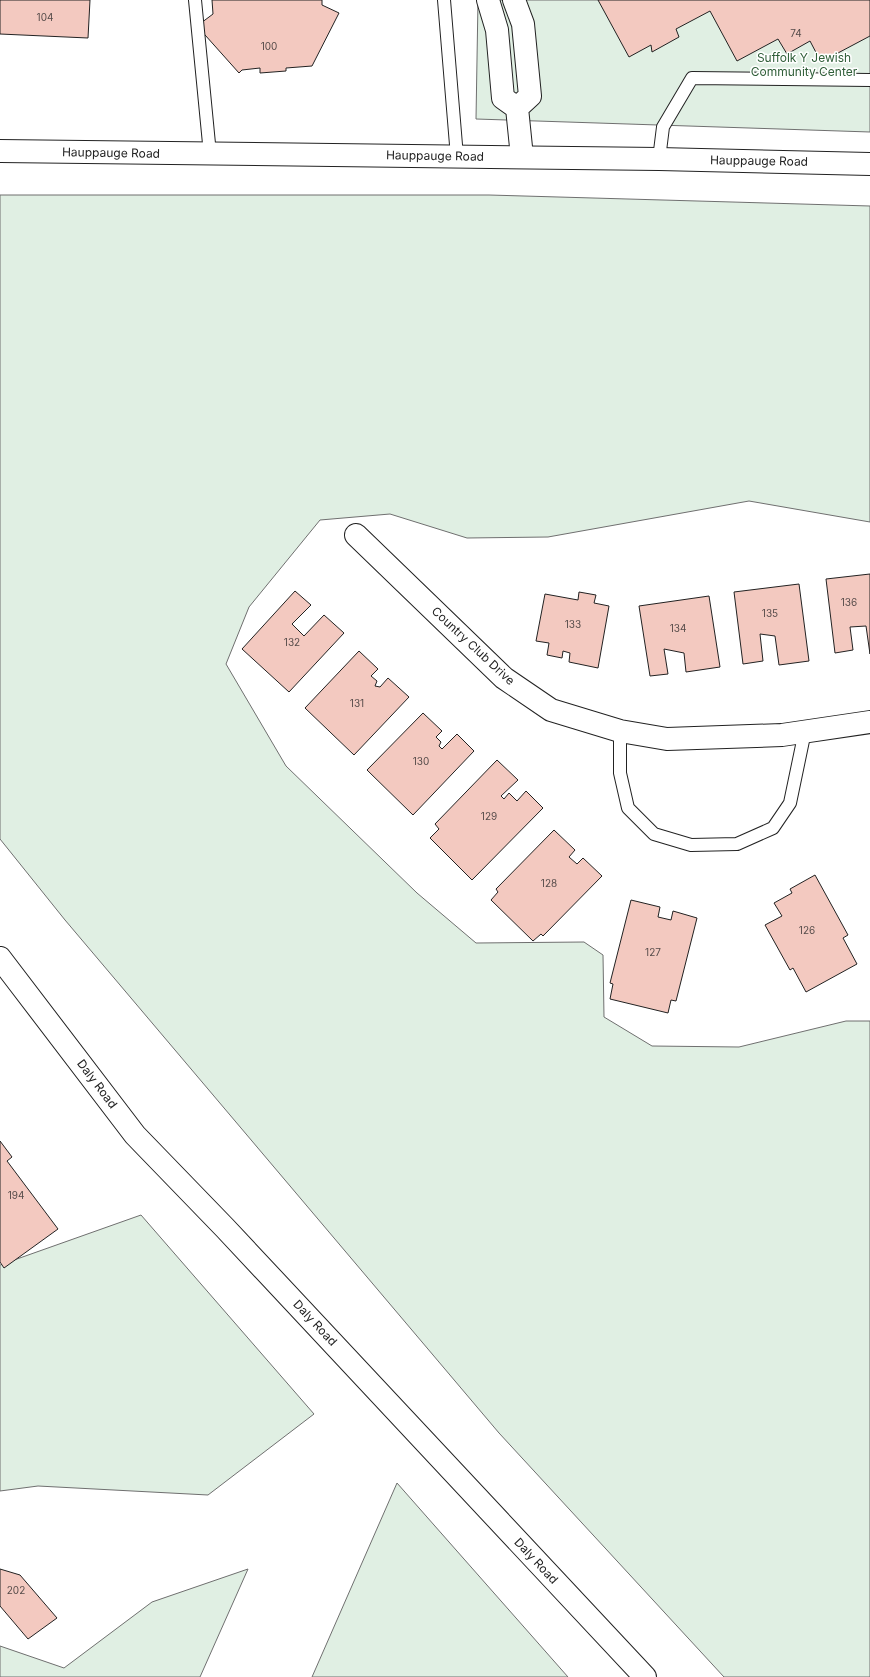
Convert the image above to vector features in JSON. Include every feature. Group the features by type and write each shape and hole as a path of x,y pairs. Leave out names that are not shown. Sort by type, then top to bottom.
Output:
{"street":[{"path":"488,0 497,30 503,98 517,108 522,157"},
{"path":"514,0 523,24 530,96 517,108"},
{"name":"Hauppauge Road","path":"0,151 659,159 870,164"},
{"name":"Country Club Drive","path":"356,535 504,678 551,710 620,731 667,739 782,735 870,722"},
{"name":"Daly Road","path":"0,958 135,1135 230,1233 645,1677"}],"lane":[{"path":"195,0 210,154"},
{"path":"444,0 457,157"},
{"path":"659,159 663,127 692,78 870,80"},
{"path":"620,731 620,773 628,808 654,834 691,845 738,844 773,828 790,803 804,731"}],"green space":[{"name":"Suffolk Y Jewish Community Center","path":"478,0 870,0 870,132 476,119"},
{"path":"0,195 489,195 870,206 870,522 749,501 548,537 467,538 390,514 320,520 249,607 226,664 286,766 417,893 476,943 584,942 603,955 604,1017 652,1046 739,1047 846,1021 870,1021 870,1677 724,1677 499,1433 65,920 0,839"},
{"path":"141,1215 314,1414 208,1495 38,1486 0,1491 0,1265"},
{"path":"397,1483 568,1677 312,1677"},
{"path":"248,1569 200,1677 0,1677 0,1646 64,1668 152,1602"}],"building":[{"path":"0,0 90,0 88,38 0,34"},
{"path":"212,0 322,0 322,5 339,13 312,66 286,68 286,71 260,73 260,68 242,70 239,73 197,26 213,14"},
{"name":"Suffolk Y Jewish Community Center","path":"598,0 870,0 870,36 821,62 810,41 787,54 778,39 737,61 710,11 676,29 679,37 652,52 651,45 629,57"},
{"path":"870,574 870,654 866,626 850,627 853,650 835,653 826,579"},
{"path":"799,584 809,661 779,665 775,636 760,634 763,661 743,664 734,592"},
{"path":"295,591 311,605 292,624 304,636 324,615 344,633 289,692 242,649"},
{"path":"579,592 596,595 594,603 609,606 598,668 569,662 570,653 563,651 562,658 547,655 549,643 536,641 545,594 578,600"},
{"path":"709,596 720,667 686,672 684,653 664,649 668,674 650,676 639,606"},
{"path":"359,651 378,669 371,676 377,681 375,686 380,687 388,678 409,697 354,755 305,708"},
{"path":"423,713 442,731 436,737 441,742 439,746 442,749 457,734 474,751 413,815 367,770"},
{"path":"497,760 518,780 501,796 504,799 509,793 517,801 526,791 543,808 472,880 430,838 439,829 435,824"},
{"path":"554,830 575,850 569,857 577,864 583,858 602,876 543,936 541,934 533,941 491,900 498,892 496,889"},
{"path":"815,875 848,935 843,938 857,964 806,992 793,968 790,970 765,925 782,916 774,903 792,893 790,889"},
{"path":"631,900 660,907 658,917 671,920 673,911 697,918 676,1001 671,1000 668,1013 610,999 613,984 610,983"},
{"path":"0,1141 12,1157 7,1161 58,1229 4,1268 0,1262"},
{"path":"0,1569 20,1575 57,1618 28,1639 0,1606"}]}
